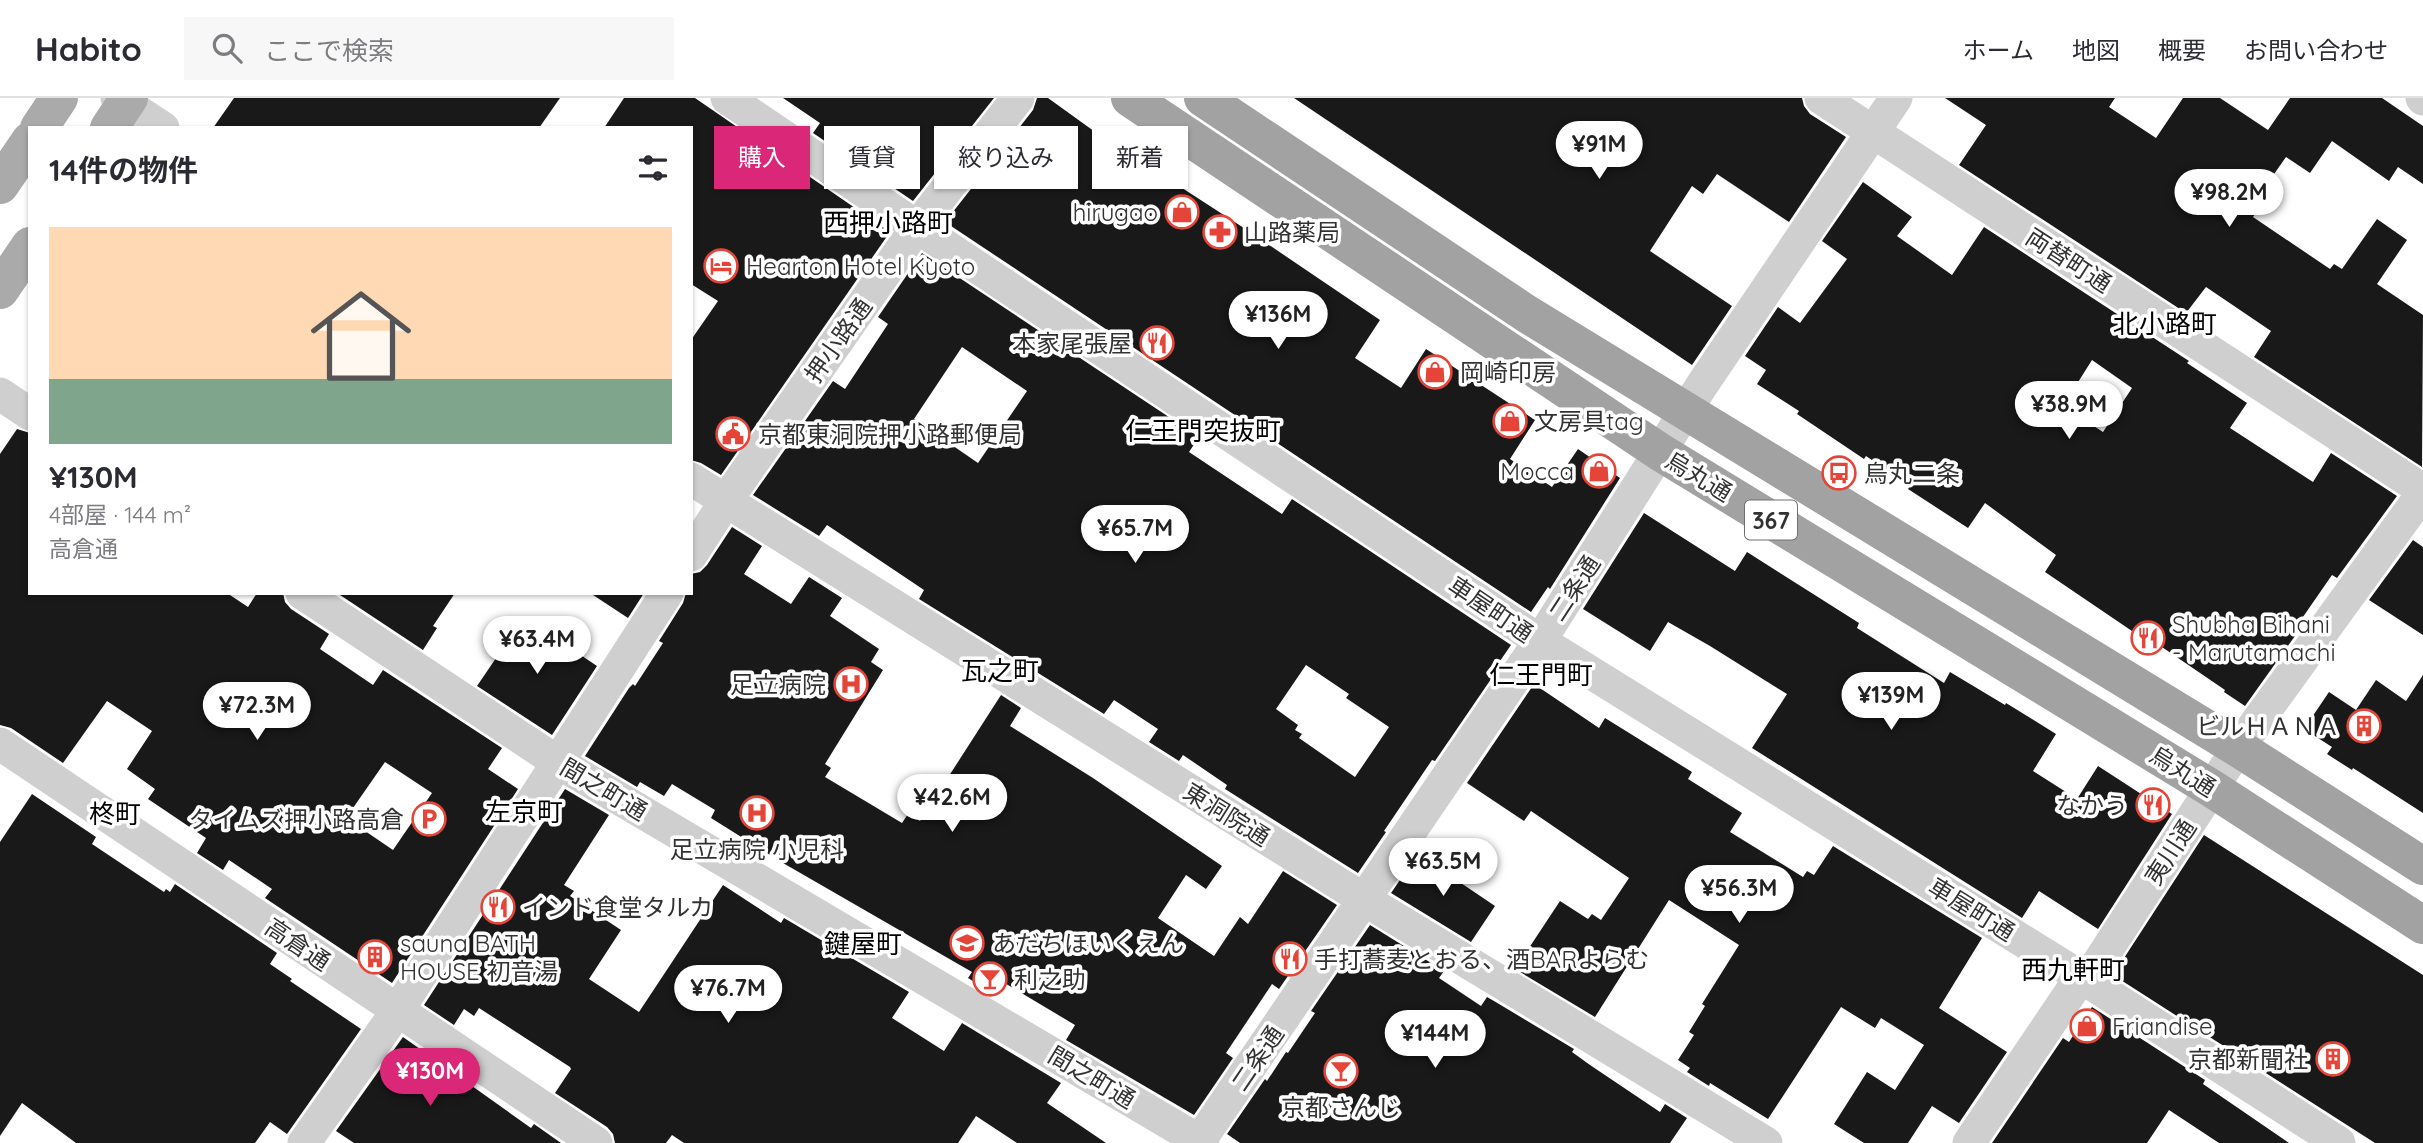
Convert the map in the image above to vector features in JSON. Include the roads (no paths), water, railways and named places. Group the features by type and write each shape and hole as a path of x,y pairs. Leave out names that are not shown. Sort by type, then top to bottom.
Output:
{"highway":[{"name":"烏丸通","path":"1130,98 1660,452 2211,788 2423,925"},
{"name":"烏丸通","path":"1203,98 1527,314 2238,748 2423,866"}],"main road":[{"path":"40,126 59,98"},
{"path":"0,185 28,144"},
{"path":"0,290 28,249"}],"street":[{"name":"車屋町通","path":"727,98 917,228 1540,641 2081,977 2339,1143"},
{"name":"押小路通","path":"693,552 917,228 1018,98"},
{"name":"両替町通","path":"1821,98 2423,492"},
{"name":"二条通","path":"1200,1142 1540,641 1686,410 1896,98"},
{"path":"120,107 159,126"},
{"path":"0,394 28,413"},
{"name":"東洞院通","path":"693,480 1365,900 1766,1143"},
{"name":"夷川通","path":"1969,1143 2081,977 2097,965 2238,748 2423,492"},
{"name":"間之町通","path":"305,595 559,763 1200,1142"},
{"path":"304,1143 398,1010 666,595"},
{"name":"高倉通","path":"0,744 596,1143"}],"place":[{"name":"hirugao","path":"1182,212"},
{"name":"山路薬局","path":"1220,232"},
{"name":"Hearton Hotel Kyoto","path":"721,266"},
{"name":"本家尾張屋","path":"1157,343"},
{"name":"岡崎印房","path":"1435,372"},
{"name":"文房具tag","path":"1510,421"},
{"name":"京都東洞院押小路郵便局","path":"733,434"},
{"name":"Mocca","path":"1599,471"},
{"name":"烏丸二条","path":"1839,473"},
{"name":"Shubha Bihani - Marutamachi","path":"2148,638"},
{"name":"足立病院","path":"851,684"},
{"name":"ビルＨＡＮＡ","path":"2364,726"},
{"name":"なかう","path":"2153,805"},
{"name":"足立病院 小児科","path":"757,813"},
{"name":"タイムズ押小路高倉","path":"429,819"},
{"name":"インド食堂タルカ","path":"498,907"},
{"name":"あだちほいくえん","path":"967,943"},
{"name":"sauna BATH HOUSE 初音湯","path":"375,957"},
{"name":"手打蕎麦とおる、酒BARよらむ","path":"1290,959"},
{"name":"利之助","path":"990,979"},
{"name":"Friandise","path":"2087,1026"},
{"name":"京都新聞社","path":"2333,1059"},
{"name":"京都さんじ","path":"1341,1071"}],"district":[{"name":"西押小路町","path":"888,222"},
{"name":"北小路町","path":"2165,323"},
{"name":"仁王門突抜町","path":"1203,430"},
{"name":"瓦之町","path":"1000,670"},
{"name":"仁王門町","path":"1541,674"},
{"name":"左京町","path":"524,811"},
{"name":"柊町","path":"115,813"},
{"name":"鍵屋町","path":"863,943"},
{"name":"西九軒町","path":"2073,969"}]}
